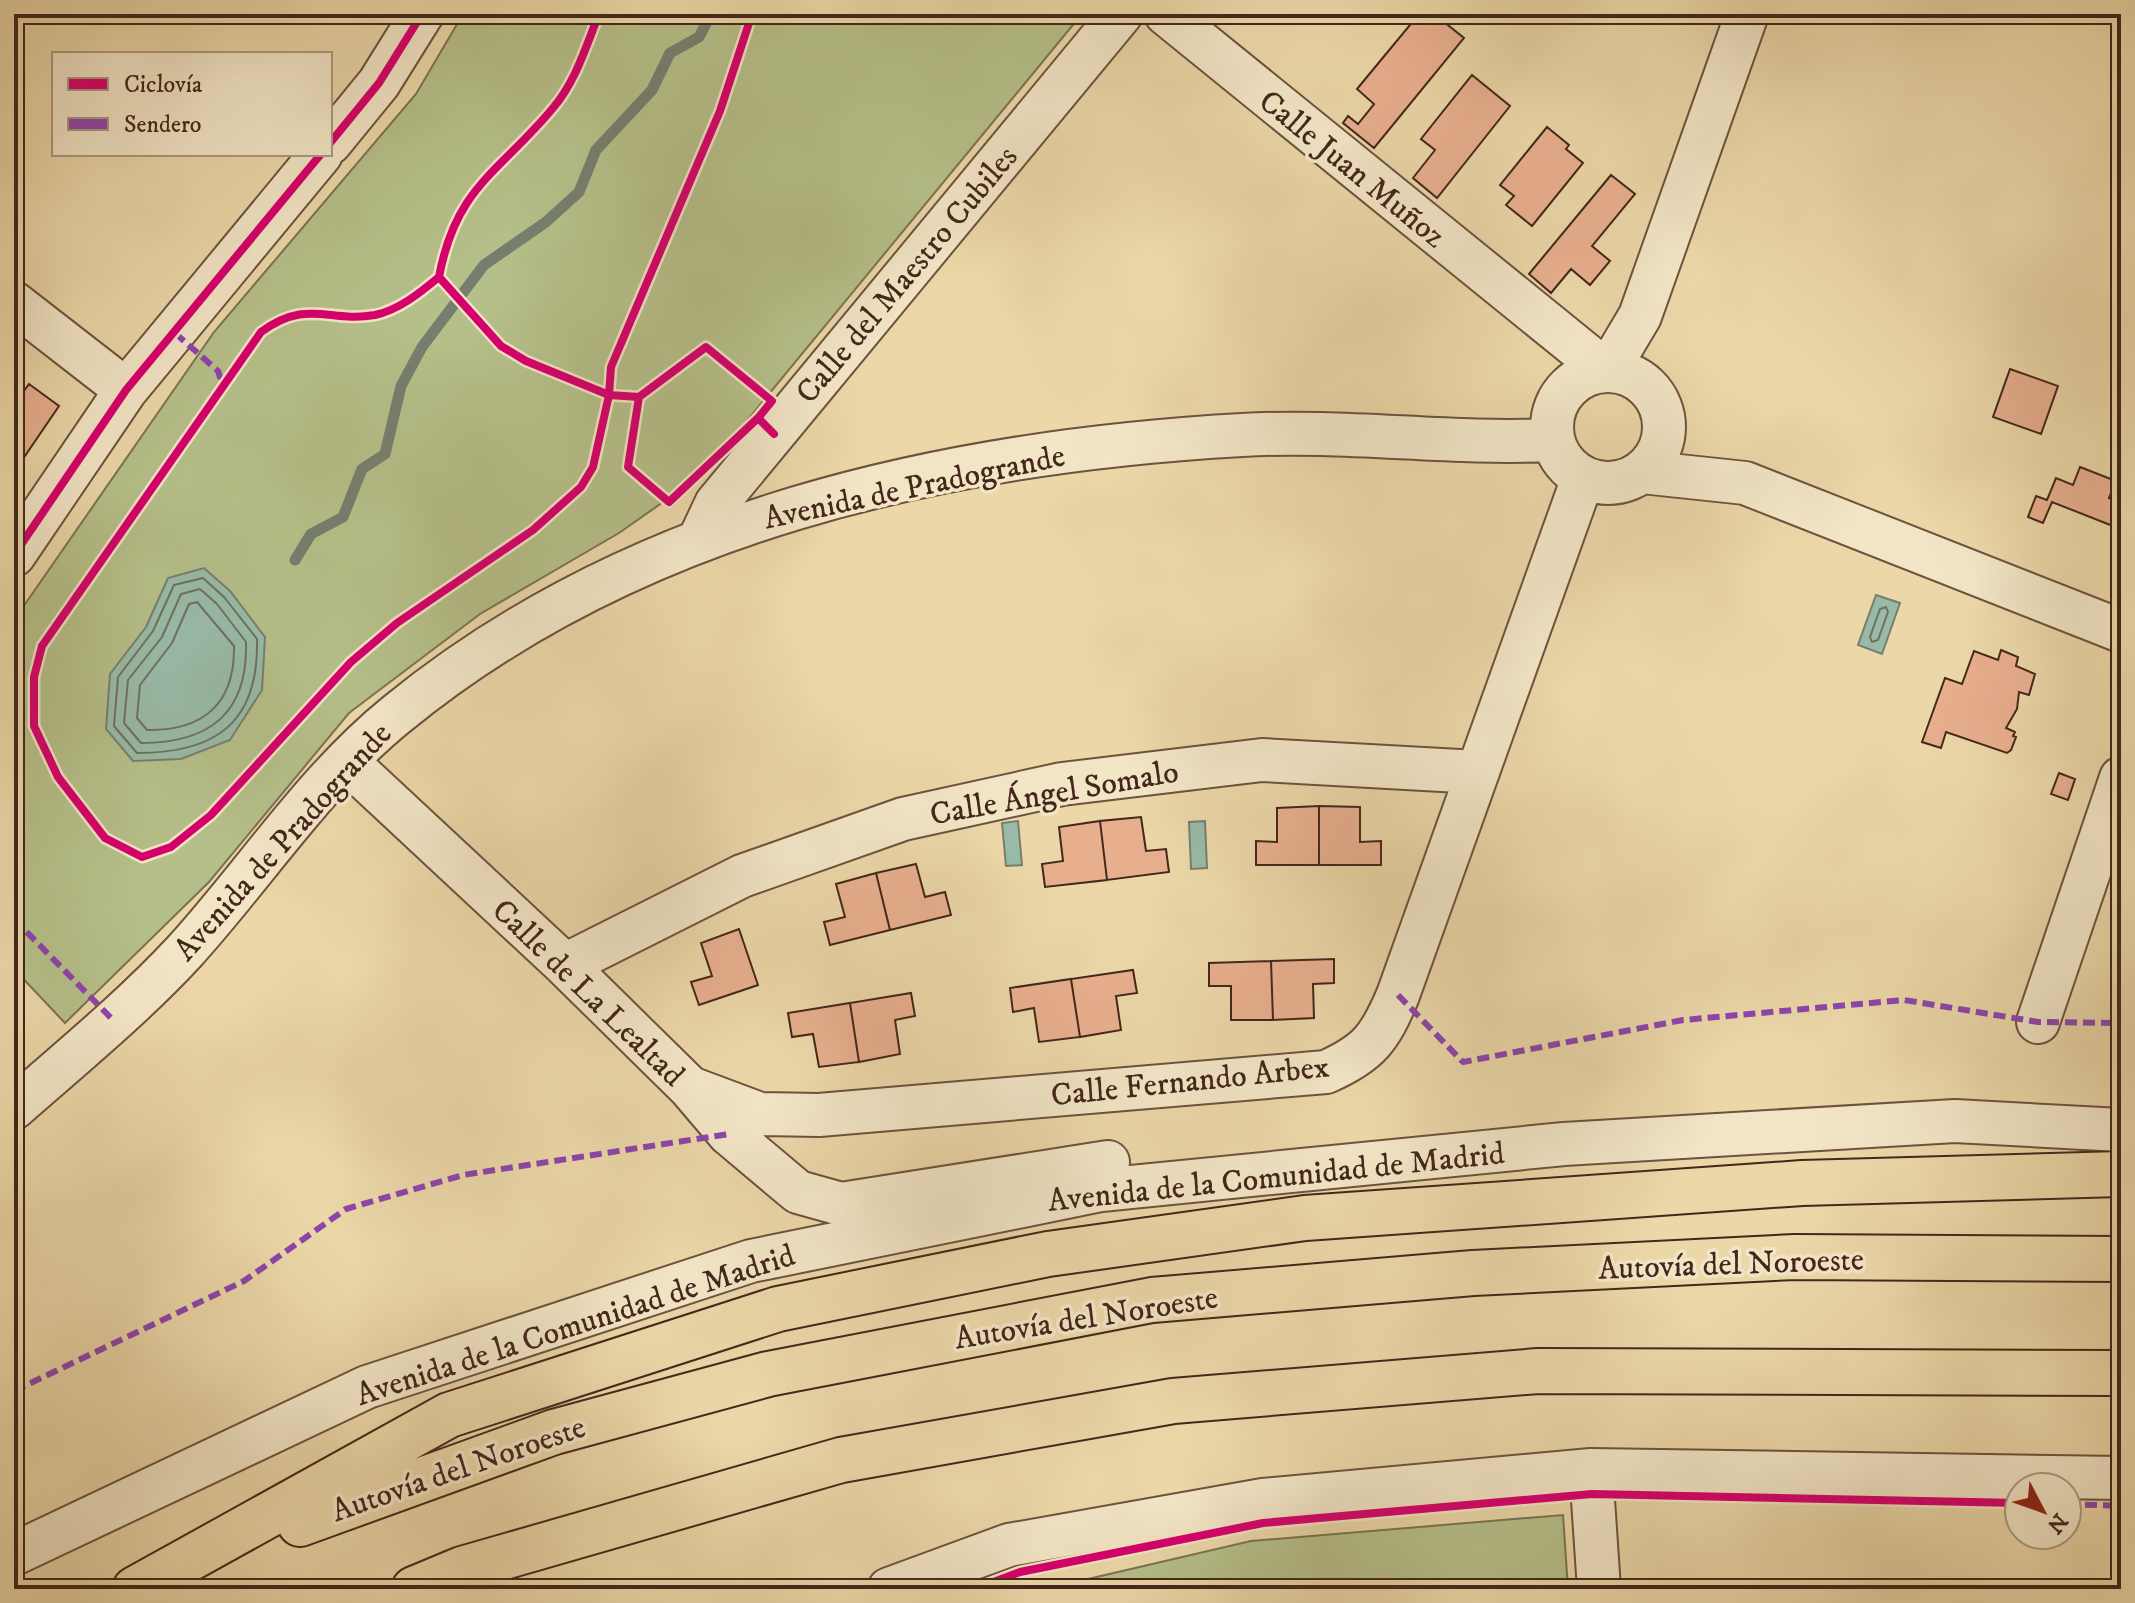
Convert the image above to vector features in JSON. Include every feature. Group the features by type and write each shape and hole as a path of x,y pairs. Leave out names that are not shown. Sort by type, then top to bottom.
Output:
{"highway":[{"path":"137,1589 449,1415 793,1306 1048,1254 1305,1218 1802,1183 2121,1174"},
{"name":"Autovía del Noroeste","path":"137,1589 338,1508 554,1432 768,1374 1152,1300 1473,1273 1795,1257 2121,1259"},
{"path":"414,1589 462,1569 841,1460 1173,1401 1538,1371 2121,1373"}],"street":[{"path":"332,141 379,83 422,14"},
{"name":"Calle del Maestro Cubiles","path":"700,538 716,504 1121,14"},
{"name":"Calle Juan Muñoz","path":"1166,14 1540,321 1594,375"},
{"path":"1747,14 1640,316 1594,375 1554,411 1552,440 1559,455 1583,478 1613,483 1642,472 1745,483 2121,631"},
{"path":"14,555 126,390 319,156"},
{"path":"14,303 126,390"},
{"path":"1594,375 1639,380 1659,404 1664,420 1659,449 1642,472"},
{"path":"1664,420 1745,483"},
{"name":"Avenida de Pradogrande","path":"14,1108 183,953 346,761 397,714 529,621 700,538 803,503 1027,455 1244,435 1365,435 1493,443 1552,440"},
{"name":"Calle Fernando Arbex","path":"689,1087 760,1114 819,1115 1326,1072 1358,1058 1382,1033 1583,478"},
{"name":"Calle Ángel Somalo","path":"565,965 742,876 903,819 1062,784 1262,760 1478,772"},
{"name":"Calle de La Lealtad","path":"346,761 565,965 689,1087 729,1134 798,1192 841,1204 1091,1163 1375,1137 1564,1144"},
{"path":"2038,1022 2121,778"},
{"name":"Avenida de la Comunidad de Madrid","path":"14,1554 367,1387 751,1261 1101,1190 1564,1144 1955,1121 2121,1130"},
{"path":"1591,1470 1599,1589"},
{"path":"889,1589 1009,1545 1263,1500 1591,1470 2121,1478"}],"green space":[{"path":"463,14 1082,14 703,474 619,533 480,614 349,713 209,882 65,1023 14,969 14,620 214,332 416,94"},
{"path":"1563,1515 1568,1589 1045,1589 1251,1541"}],"water":[{"path":"204,568 230,591 265,637 262,690 230,740 181,759 133,761 106,729 110,674 146,627 168,578"},
{"path":"1876,595 1900,603 1882,654 1858,645"},
{"path":"1018,821 1022,865 1006,866 1002,823"},
{"path":"1205,821 1207,868 1191,869 1189,822"}],"building":[{"path":"1419,14 1434,14 1464,38 1374,148 1343,123 1348,116 1358,124 1374,104 1357,89"},
{"path":"1472,75 1510,106 1437,198 1413,178 1435,150 1421,139"},
{"path":"1547,127 1569,145 1566,149 1583,163 1532,226 1506,205 1514,196 1500,185"},
{"path":"1611,175 1635,194 1592,246 1610,261 1590,285 1571,269 1551,293 1529,274"},
{"path":"2010,369 2058,386 2041,434 1993,417"},
{"path":"29,384 59,406 14,472 14,405"},
{"path":"2080,467 2116,481 2109,498 2121,503 2118,528 2052,502 2043,523 2028,517 2036,496 2047,500 2056,478 2073,485"},
{"path":"2001,650 2018,657 2016,666 2035,674 2029,695 2019,692 2017,709 2006,728 2015,732 2011,750 2007,753 1946,732 1941,748 1922,742 1945,678 1962,684 1974,651 1998,660"},
{"path":"2059,773 2075,779 2068,800 2051,794"},
{"path":"1319,806 1319,865 1256,865 1256,841 1277,842 1277,808"},
{"path":"1319,806 1360,807 1360,842 1381,841 1381,865 1319,865"},
{"path":"1141,817 1146,851 1166,849 1169,872 1107,880 1100,821"},
{"path":"1100,821 1107,880 1045,887 1042,864 1063,861 1059,827"},
{"path":"916,864 925,897 945,892 951,915 890,930 876,873"},
{"path":"876,873 890,930 830,945 824,922 845,917 836,884"},
{"path":"739,929 758,985 699,1005 691,982 712,976 701,943"},
{"path":"1334,959 1334,983 1313,984 1314,1018 1273,1020 1271,961"},
{"path":"1271,961 1273,1020 1231,1020 1231,986 1209,986 1209,963"},
{"path":"1133,970 1137,993 1116,996 1121,1030 1080,1037 1071,979"},
{"path":"1071,979 1080,1037 1039,1042 1034,1008 1013,1012 1010,988"},
{"path":"911,993 915,1016 895,1020 900,1054 859,1062 850,1003"},
{"path":"850,1003 859,1062 819,1067 813,1034 792,1037 788,1013"}],"waterway":[{"path":"295,560 311,534 343,517 362,469 385,454 401,386 422,347 484,265 546,222 579,192 596,150 652,90 670,53 699,37 711,14"}],"marked path":[{"path":"175,333 218,371 223,387"},
{"path":"14,919 113,1020"},
{"path":"1398,995 1463,1062 1683,1020 1904,1000 2038,1022 2121,1023"},
{"path":"14,1391 244,1281 346,1209 463,1175 729,1134"},
{"path":"2083,1505 2121,1506"}],"cycle path":[{"path":"332,141 379,83 422,14"},
{"path":"439,277 501,346 526,361 609,395 593,467 581,487 533,530 397,623 351,662 211,815 171,847 142,857 105,838 58,777 34,726 34,677 42,646 261,332 292,316 359,317 384,313 409,300 439,277 447,246 469,200 482,182 561,98 580,63 599,14"},
{"path":"752,14 720,111 611,367 609,395 639,397 706,347 772,401 758,418"},
{"path":"14,555 126,390 319,156"},
{"path":"639,397 628,467 669,502 758,418 774,434"},
{"path":"975,1589 1020,1572 1263,1523 1592,1494 2003,1503"}]}
